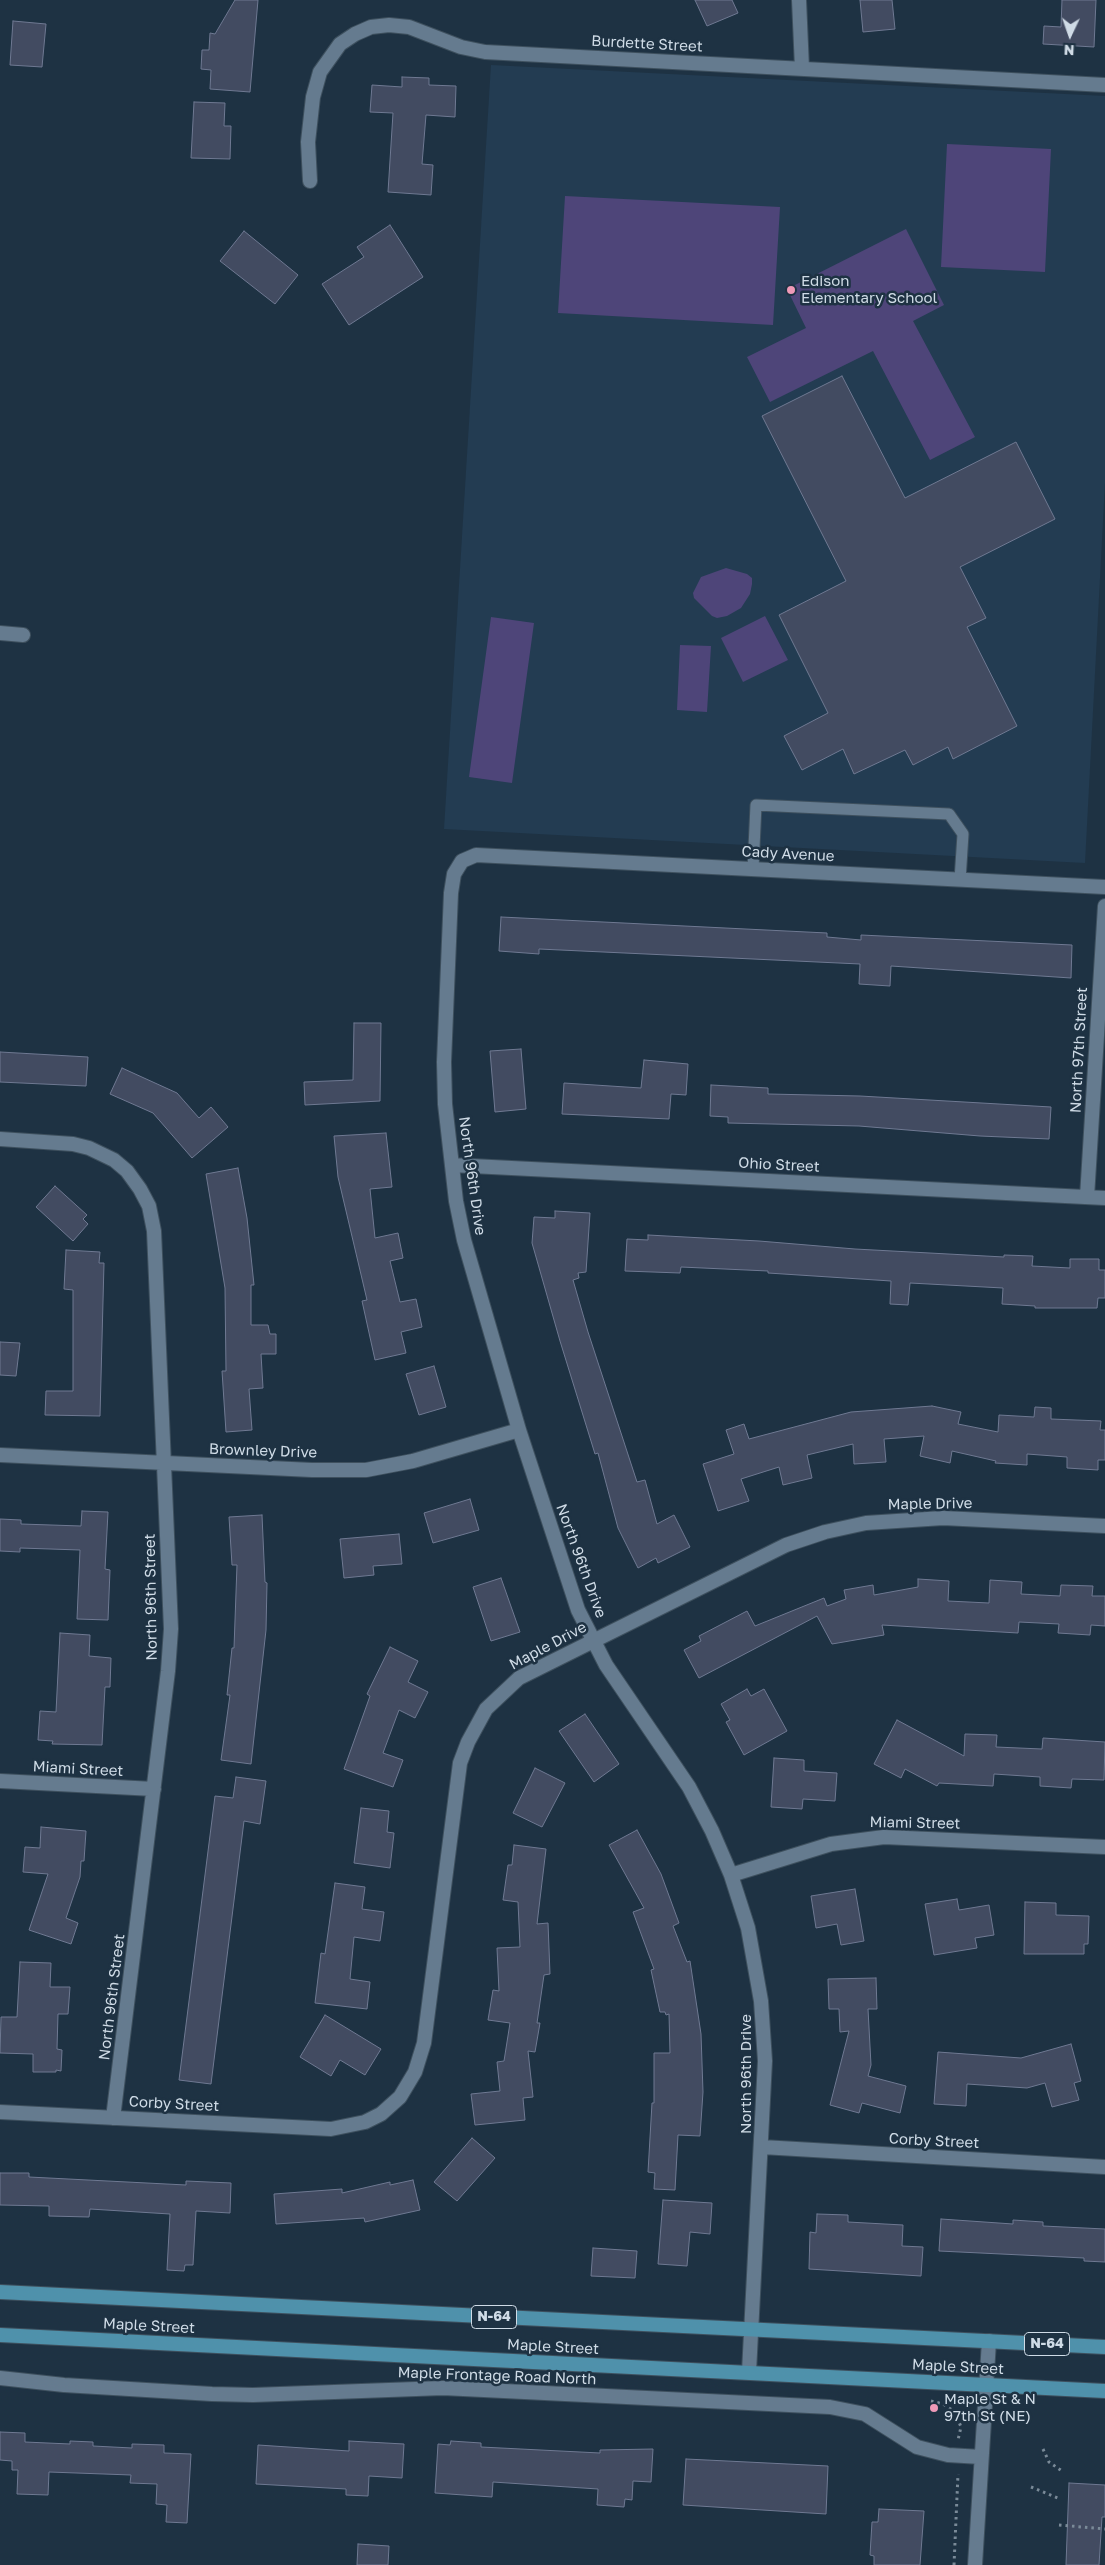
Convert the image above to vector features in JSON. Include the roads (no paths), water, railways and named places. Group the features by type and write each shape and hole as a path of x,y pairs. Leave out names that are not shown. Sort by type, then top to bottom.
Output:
{"main road":[{"name":"Maple Street","path":"0,2292 1105,2347"},
{"name":"Maple Street","path":"0,2335 750,2372 1105,2392"}],"street":[{"path":"799,0 802,68"},
{"name":"Burdette Street","path":"310,181 308,142 313,97 320,72 340,44 355,34 371,28 389,25 409,27 461,47 485,52 1105,84"},
{"path":"0,633 23,635"},
{"name":"Cady Avenue","path":"469,857 476,855 1105,887"},
{"name":"North 96th Drive","path":"469,857 462,861 454,874 451,893 444,1062 456,1201 464,1240 519,1430 566,1578 606,1665 689,1787 712,1831 731,1875 748,1928 762,2001 765,2061 750,2372"},
{"name":"North 97th Street","path":"1087,1197 1105,906"},
{"name":"North 96th Street","path":"0,1139 73,1144 89,1148 114,1160 136,1183 148,1206 154,1231 171,1629 154,1789 113,2118"},
{"name":"Ohio Street","path":"452,1165 1105,1198"},
{"name":"Brownley Drive","path":"0,1455 312,1470 366,1470 413,1461 519,1430"},
{"name":"Maple Drive","path":"347,2127 381,2114 400,2097 415,2072 424,2044 460,1763 476,1726 496,1697 519,1678 786,1545 825,1532 866,1523 924,1518 1105,1526"},
{"name":"Miami Street","path":"0,1781 154,1789"},
{"name":"Miami Street","path":"731,1875 831,1844 884,1837 1105,1847"},
{"name":"Corby Street","path":"0,2112 331,2129 347,2127"},
{"name":"Corby Street","path":"762,2147 1105,2167"},
{"path":"975,2565 989,2341"},
{"name":"Maple Frontage Road North","path":"0,2378 64,2385 212,2394 252,2395 438,2387 830,2408 865,2414 917,2448 948,2455 982,2457"}],"lane":[{"path":"753,869 756,805 949,814 963,834 960,880"}],"place":[{"name":"Edison Elementary School","path":"791,290"},
{"name":"Maple St & N 97th St (NE)","path":"934,2408"}]}
